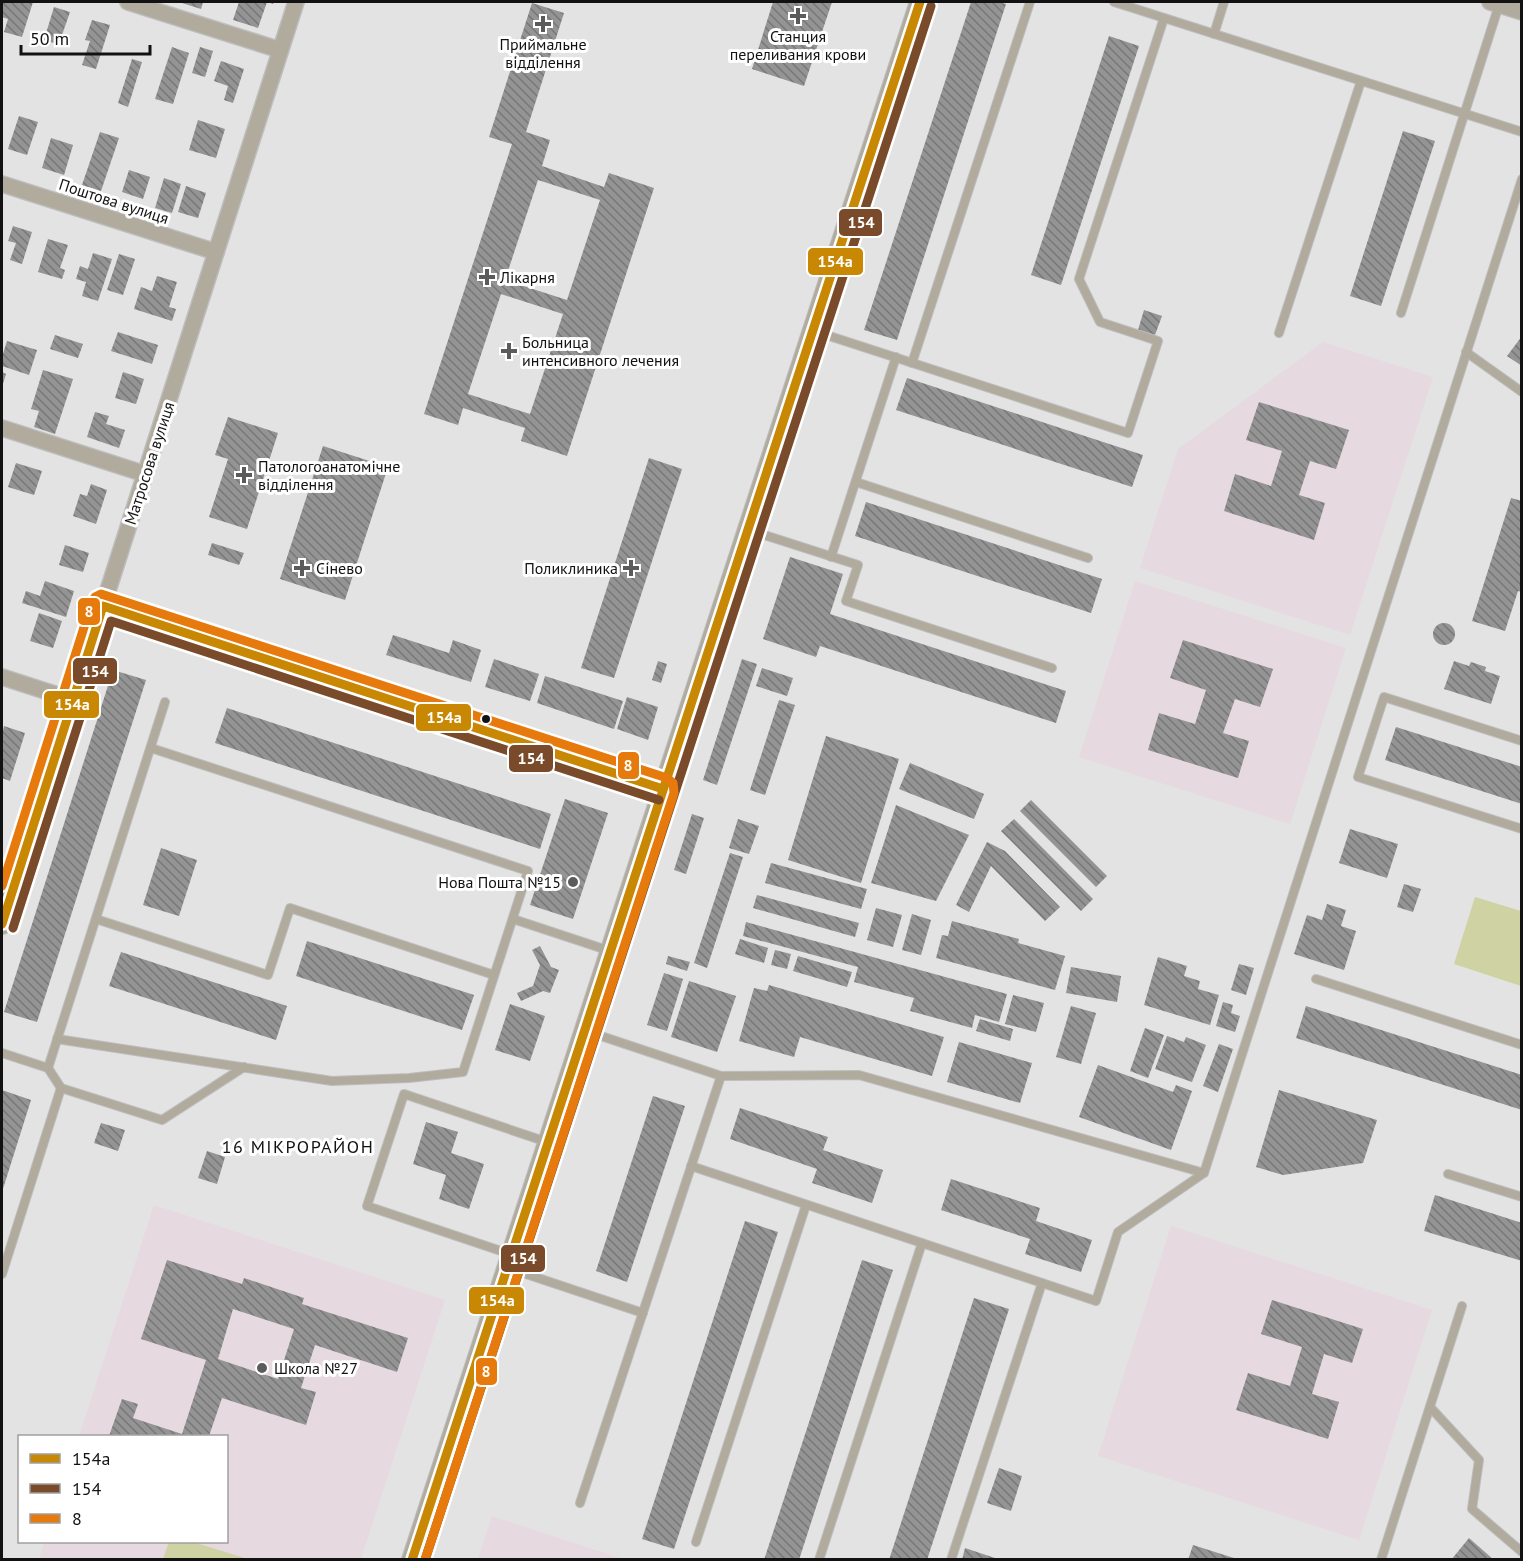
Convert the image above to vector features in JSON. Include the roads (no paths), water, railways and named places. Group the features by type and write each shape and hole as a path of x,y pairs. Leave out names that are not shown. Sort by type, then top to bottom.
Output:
{"street":[{"path":"128,2 280,50"},
{"name":"Матросова вулиця","path":"2,924 296,2"},
{"path":"412,1560 920,2"},
{"path":"1494,3 1521,12"},
{"name":"Поштова вулиця","path":"2,184 216,252"},
{"path":"2,428 145,474"},
{"path":"103,606 663,789"},
{"path":"2,677 73,700"}],"lane":[{"path":"912,363 1030,2"},
{"path":"1114,2 1521,132"},
{"path":"1214,34 1224,2"},
{"path":"1401,313 1464,114 1494,3"},
{"path":"813,330 1128,433 1158,341 1100,322 1079,279 1164,18"},
{"path":"1279,333 1361,81"},
{"path":"691,1166 1096,1301 1118,1232 1204,1173 1521,179"},
{"path":"1466,352 1521,392"},
{"path":"831,557 896,357"},
{"path":"856,482 1088,558"},
{"path":"748,529 858,565 846,601 1052,668"},
{"path":"1521,741 1384,697 1358,777 1521,829"},
{"path":"48,1068 165,702"},
{"path":"57,1039 332,1081 463,1072 513,919 528,871 151,748"},
{"path":"96,919 268,975 290,908 494,975"},
{"path":"513,919 610,951"},
{"path":"1316,979 1521,1045"},
{"path":"584,1031 721,1076 860,1075 1204,1173"},
{"path":"2,1053 48,1068 61,1088 162,1120 244,1067"},
{"path":"580,1503 721,1076"},
{"path":"2,1274 61,1088"},
{"path":"548,1142 404,1094 367,1206 643,1312"},
{"path":"1448,1174 1521,1197"},
{"path":"696,1542 806,1204"},
{"path":"819,1560 922,1243"},
{"path":"951,1560 1042,1283"},
{"path":"1381,1560 1462,1306"},
{"path":"1430,1407 1479,1460 1472,1509 1521,1552"}],"place":[{"name":"Станция переливания крови","path":"798,16"},
{"name":"Приймальне відділення","path":"543,24"},
{"name":"Лікарня","path":"487,277"},
{"name":"Больница интенсивного лечения","path":"509,351"},
{"name":"Патологоанатомічне відділення","path":"244,475"},
{"name":"Сінево","path":"302,568"},
{"name":"Поликлиника","path":"631,568"},
{"name":"Нова Пошта №15","path":"573,882"},
{"name":"Школа №27","path":"262,1368"}],"district":[{"name":"16 МІКРОРАЙОН","path":"298,1146"}]}
